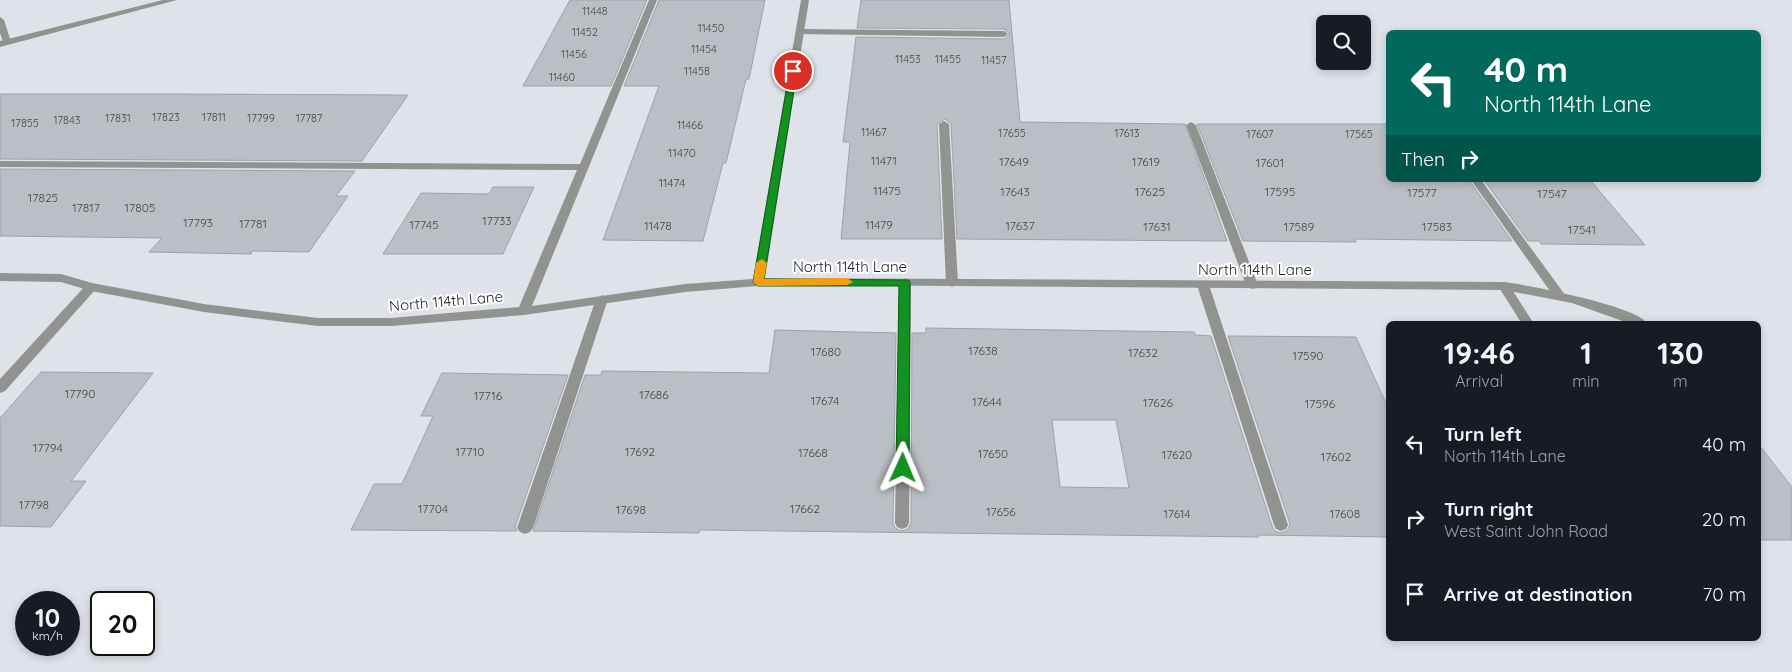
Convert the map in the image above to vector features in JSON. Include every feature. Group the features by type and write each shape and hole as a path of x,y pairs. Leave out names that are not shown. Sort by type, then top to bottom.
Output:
{"street":[{"path":"0,20 3,43 173,0"},
{"path":"524,311 582,167 653,0"},
{"path":"758,282 805,0"},
{"path":"800,32 1004,34"},
{"path":"944,124 952,283"},
{"path":"1191,125 1252,285"},
{"path":"0,164 582,167"},
{"path":"1477,182 1559,295"},
{"name":"North 114th Lane","path":"0,278 61,278 92,287 204,308 318,322 391,322 524,311 685,288 758,282 1504,286 1559,295 1617,312 1637,321"},
{"path":"902,523 905,282"},
{"path":"1203,285 1281,525"},
{"path":"1504,286 1526,321"},
{"path":"0,388 92,287"},
{"path":"525,528 602,299"}],"building":[{"path":"570,0 647,0 611,86 523,86"},
{"path":"659,0 765,0 749,79 746,79 726,163 723,163 703,241 603,240 659,86 624,86"},
{"path":"861,0 1009,0 1020,122 1185,124 1227,241 957,239 951,124 945,119 937,124 942,239 841,239 850,142 843,142 856,37 1004,39 1010,34 1004,29 857,28"},
{"path":"0,94 408,95 362,161 0,159"},
{"path":"1197,124 1386,124 1386,182 1470,182 1512,241 1355,239 1356,242 1243,241"},
{"path":"0,169 355,171 336,196 348,196 309,252 252,251 251,254 149,252 162,238 0,236"},
{"path":"1485,182 1592,182 1645,245 1541,244 1539,241 1528,241"},
{"path":"493,187 534,187 503,254 383,254 421,193 489,194"},
{"path":"926,328 1194,332 1195,335 1211,336 1272,526 1275,531 1280,533 1287,531 1290,524 1228,336 1356,337 1386,403 1386,537 700,530 699,533 533,531 585,375 601,375 602,371 769,373 775,330 896,333 893,523 895,528 901,531 908,529 911,523 912,333 926,333","holes":["1052,420 1116,420 1129,488 1060,487"]},
{"path":"41,372 153,373 71,481 86,481 51,527 0,526 0,418"},
{"path":"442,373 568,375 515,527 517,531 351,530 374,484 402,484 433,416 421,416"},
{"path":"1761,448 1792,487 1792,540 1761,540"}],"slow traffic":[{"path":"762,263 758,282 847,282"}],"route":[{"path":"793,71 758,282 905,282 903,468"}]}
